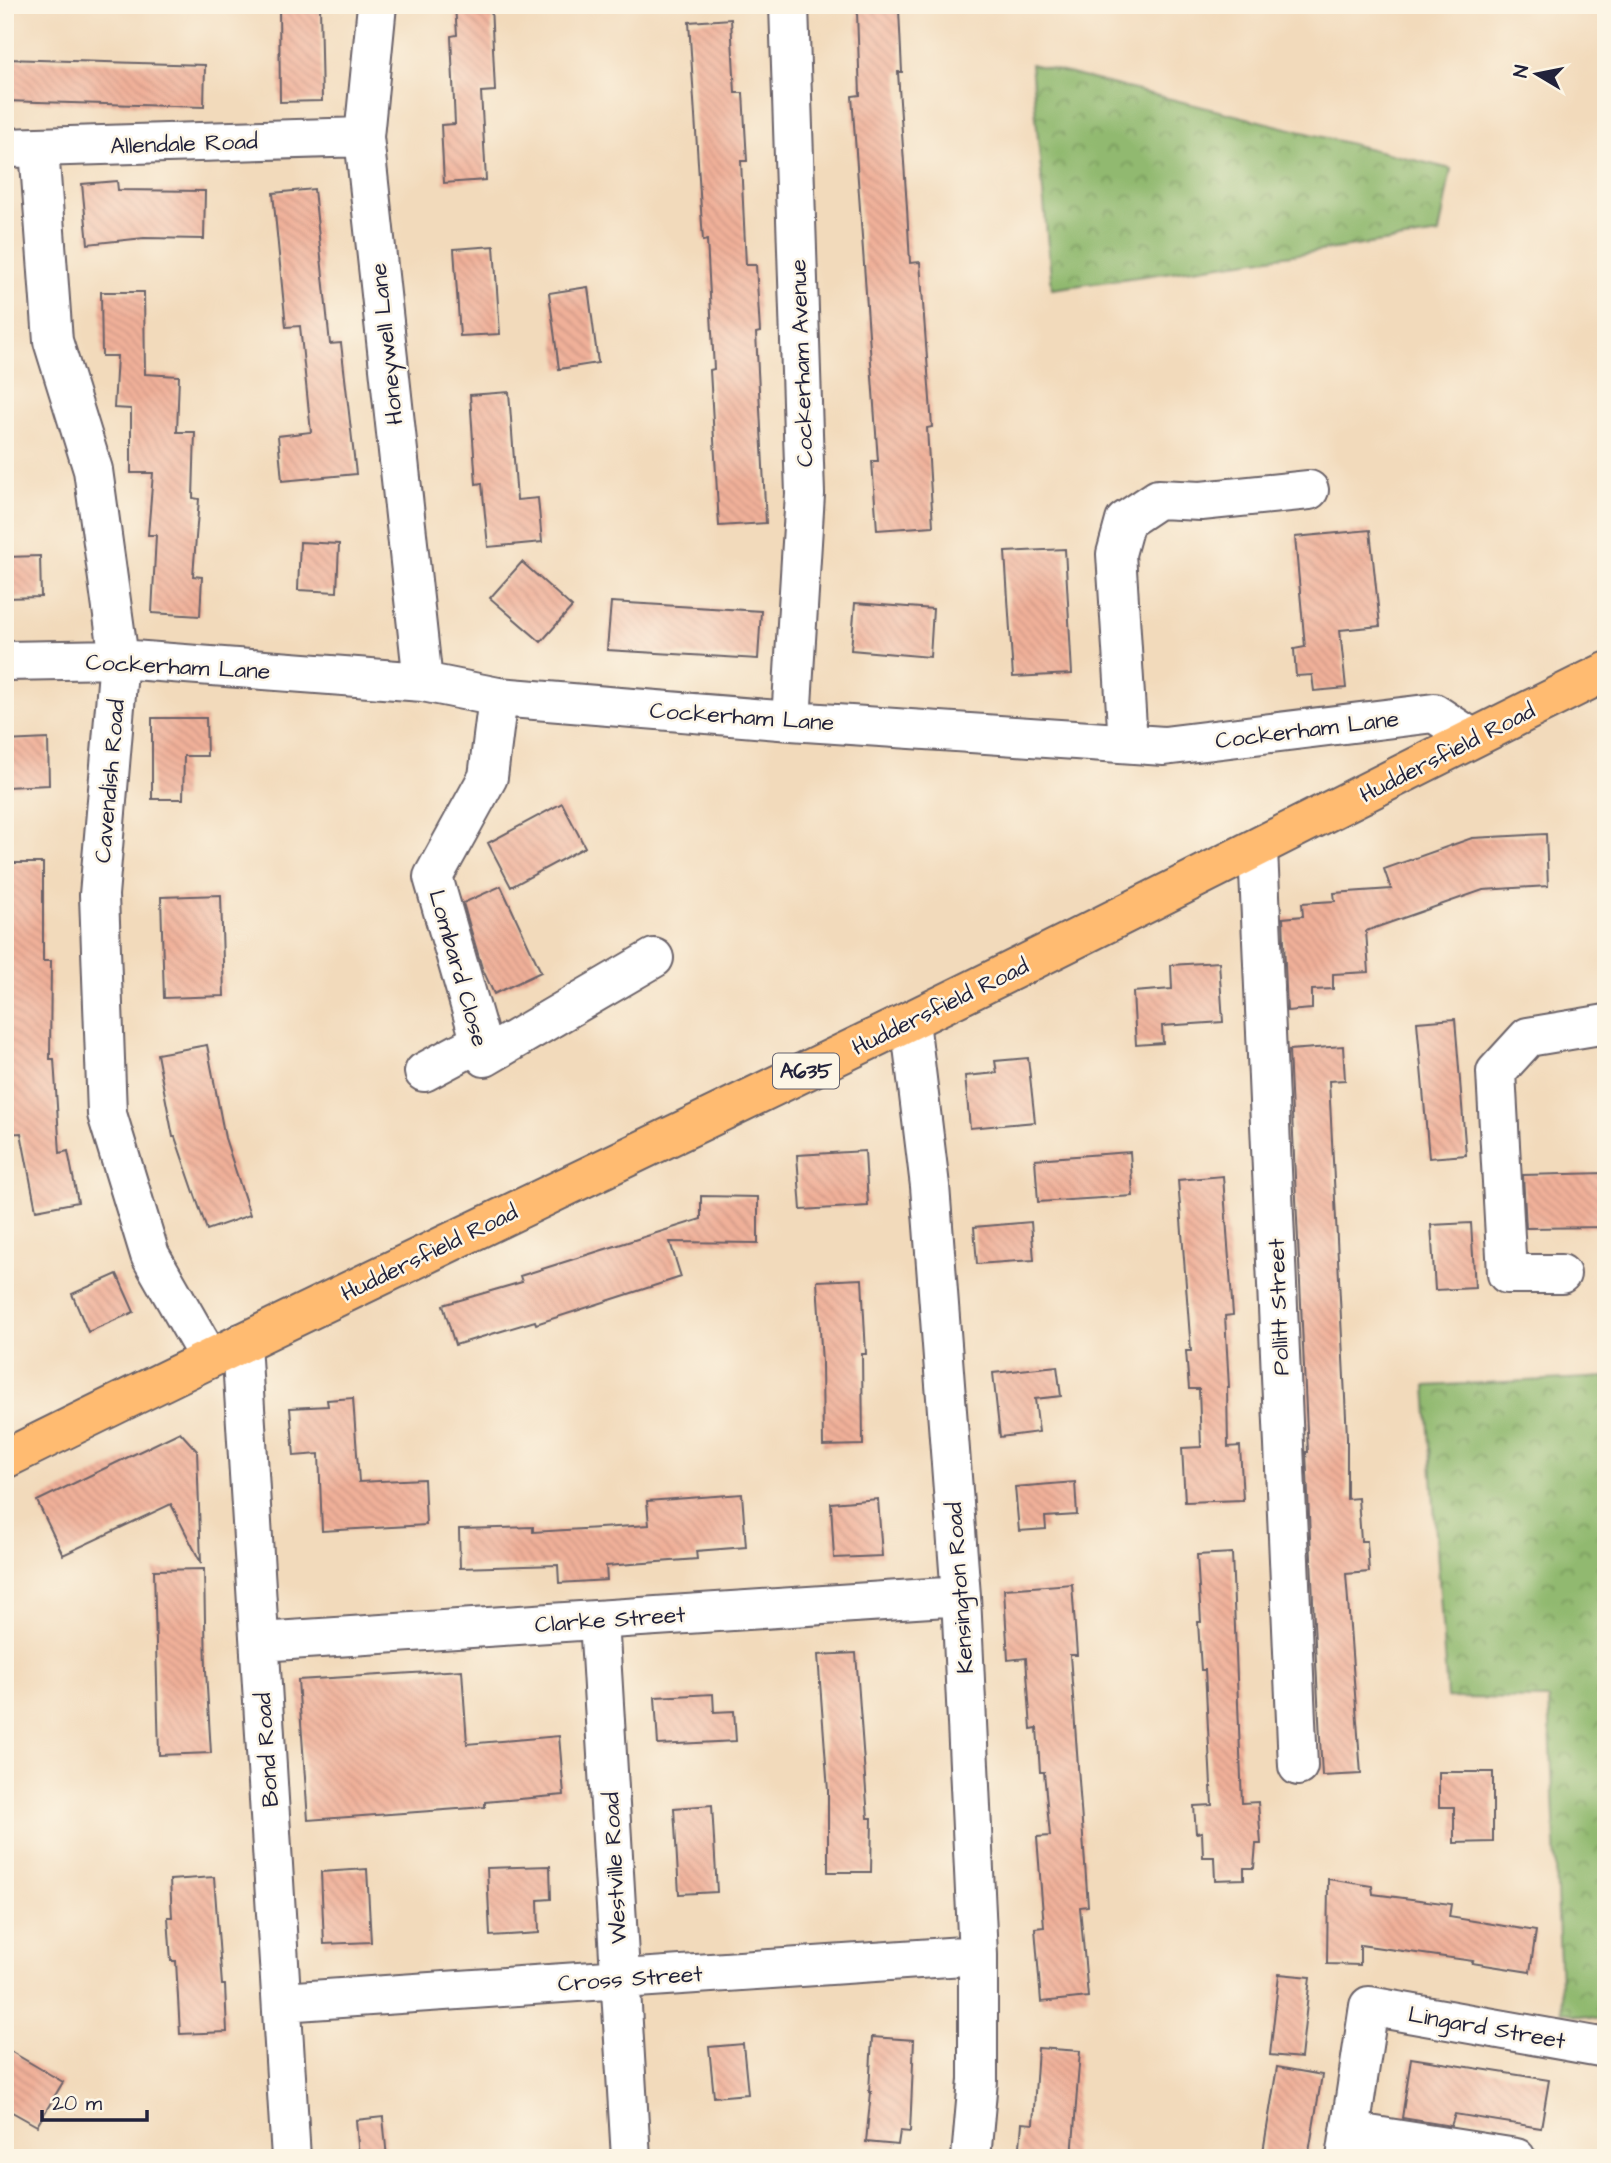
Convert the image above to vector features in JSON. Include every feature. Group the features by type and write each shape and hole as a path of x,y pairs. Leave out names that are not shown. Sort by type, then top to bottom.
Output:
{"highway":[{"name":"Huddersfield Road","path":"5,1459 225,1350 910,1021 1258,849 1472,738 1604,679"}],"street":[{"name":"Honeywell Lane","path":"377,5 364,136 423,682"},
{"name":"Cockerham Avenue","path":"789,5 805,494 791,720"},
{"name":"Allendale Road","path":"22,148 364,136"},
{"name":"Cavendish Road","path":"22,148 52,341 93,470 119,659 99,895 107,1114 150,1255 225,1350"},
{"path":"1128,743 1116,554 1125,521 1158,499 1201,501 1309,490"},
{"name":"Cockerham Lane","path":"5,661 119,659 423,682 498,697 1164,746 1434,713 1472,738"},
{"name":"Lombard Close","path":"498,697 488,777 433,877 485,1058 654,958"},
{"name":"Pollitt Street","path":"1258,849 1298,1766"},
{"name":"Kensington Road","path":"910,1021 930,1186 961,1596 978,1955 978,2080 971,2158"},
{"path":"1561,1273 1507,1274 1496,1072 1528,1037 1606,1024"},
{"path":"424,1072 480,1042"},
{"name":"Bond Road","path":"225,1350 260,1642 291,2158"},
{"name":"Clarke Street","path":"260,1642 961,1596"},
{"name":"Westville Road","path":"599,1620 631,2158"},
{"name":"Cross Street","path":"282,2002 978,1955"},
{"name":"Lingard Street","path":"1348,2145 1369,2006 1606,2048"},
{"path":"1348,2145 1516,2158"}],"green space":[{"path":"1031,64 1451,169 1439,234 1052,289"},
{"path":"1606,1377 1606,2020 1562,2012 1549,1699 1447,1698 1426,1386"}],"building":[{"path":"279,5 320,5 322,101 280,102"},
{"path":"455,5 491,5 495,91 481,92 486,180 444,183 441,125 455,124 451,36 457,35"},
{"path":"899,10 902,72 898,72 910,263 920,262 932,427 927,428 933,526 877,530 872,461 878,461 852,96 860,95 857,12"},
{"path":"731,19 735,93 743,93 747,161 741,161 746,265 756,265 760,332 756,333 766,523 719,526 710,370 714,369 707,240 703,241 689,22"},
{"path":"5,59 205,65 204,107 5,101"},
{"path":"117,181 118,190 205,191 204,239 144,238 88,244 82,184"},
{"path":"314,189 330,344 341,343 356,474 282,481 278,436 311,432 300,326 286,327 273,193"},
{"path":"494,246 500,334 460,336 454,249"},
{"path":"588,287 598,363 559,369 549,293"},
{"path":"101,292 144,292 145,374 179,376 177,432 195,432 193,498 199,499 193,576 202,577 200,616 152,613 156,535 148,535 153,473 131,473 131,409 114,408 117,356 102,356"},
{"path":"509,392 517,500 538,498 542,542 488,547 482,483 476,484 470,395"},
{"path":"1370,530 1380,626 1340,630 1346,688 1314,691 1312,675 1296,676 1294,649 1305,647 1295,537"},
{"path":"300,542 339,544 337,592 298,590"},
{"path":"1065,549 1072,674 1013,677 1005,552"},
{"path":"40,556 41,597 5,598 5,557"},
{"path":"522,562 572,607 541,642 490,598"},
{"path":"611,602 761,611 758,659 607,650"},
{"path":"855,603 933,609 930,657 851,650"},
{"path":"152,718 206,718 207,756 184,756 183,799 152,799"},
{"path":"48,739 49,785 5,787 5,741"},
{"path":"562,803 585,847 511,887 488,843"},
{"path":"1546,834 1548,886 1483,890 1366,931 1369,972 1333,974 1333,989 1312,990 1312,1009 1287,1011 1283,918 1303,916 1302,903 1335,901 1334,893 1391,889 1384,869 1472,838"},
{"path":"5,863 43,863 43,961 51,961 50,1059 54,1059 60,1153 68,1151 78,1202 36,1210 21,1133 5,1134"},
{"path":"501,886 541,972 494,994 482,968 463,903"},
{"path":"221,895 224,996 164,998 161,897"},
{"path":"1219,962 1223,1022 1162,1026 1163,1043 1136,1045 1133,992 1172,989 1171,965"},
{"path":"1455,1019 1466,1155 1429,1158 1417,1022"},
{"path":"207,1045 225,1138 250,1215 207,1230 173,1137 157,1054"},
{"path":"1343,1046 1345,1080 1329,1081 1347,1437 1347,1499 1358,1498 1361,1541 1367,1541 1369,1572 1346,1574 1361,1774 1322,1776 1289,1050"},
{"path":"1028,1058 1035,1122 970,1128 965,1076 997,1073 995,1061"},
{"path":"865,1151 868,1206 801,1210 797,1155"},
{"path":"1130,1152 1133,1196 1038,1202 1035,1159"},
{"path":"1606,1173 1606,1227 1526,1228 1523,1175"},
{"path":"1223,1176 1233,1315 1225,1316 1229,1387 1228,1447 1240,1446 1243,1500 1185,1502 1182,1448 1201,1447 1199,1389 1189,1389 1186,1351 1191,1351 1178,1180"},
{"path":"701,1196 758,1197 758,1243 670,1242 681,1277 536,1324 535,1321 455,1345 443,1305 522,1282 520,1276 701,1219"},
{"path":"1031,1222 1034,1260 977,1264 974,1227"},
{"path":"1471,1223 1475,1288 1435,1290 1431,1225"},
{"path":"117,1274 134,1312 88,1332 72,1294"},
{"path":"862,1279 866,1354 862,1354 863,1445 823,1446 817,1281"},
{"path":"1057,1366 1061,1396 1035,1399 1039,1432 1000,1437 993,1373"},
{"path":"353,1398 359,1482 424,1479 426,1525 322,1531 319,1454 294,1456 290,1408 328,1406 327,1400"},
{"path":"180,1432 197,1451 201,1563 171,1504 63,1555 37,1501"},
{"path":"1075,1482 1077,1515 1045,1517 1046,1529 1019,1531 1015,1487"},
{"path":"742,1494 746,1547 696,1551 697,1559 606,1566 607,1580 559,1583 558,1565 460,1568 459,1529 533,1527 533,1532 649,1525 647,1501"},
{"path":"878,1499 882,1556 834,1558 831,1503"},
{"path":"1232,1553 1242,1803 1258,1802 1261,1844 1256,1844 1254,1868 1244,1868 1244,1879 1215,1880 1214,1857 1203,1857 1202,1832 1196,1833 1194,1806 1212,1805 1205,1670 1201,1670 1198,1622 1201,1622 1197,1555"},
{"path":"204,1569 211,1753 159,1755 154,1570"},
{"path":"1072,1584 1077,1655 1070,1655 1088,1906 1080,1907 1088,1997 1041,2002 1035,1928 1044,1927 1037,1837 1050,1836 1044,1772 1040,1772 1037,1728 1031,1729 1026,1658 1008,1660 1004,1589"},
{"path":"856,1653 868,1818 872,1818 871,1872 828,1872 828,1791 818,1655"},
{"path":"462,1670 467,1744 559,1736 564,1795 485,1802 485,1807 308,1820 298,1680"},
{"path":"713,1694 714,1712 734,1711 736,1741 658,1745 655,1697"},
{"path":"1439,1772 1493,1772 1493,1842 1454,1843 1454,1807 1439,1807"},
{"path":"712,1805 717,1892 679,1894 674,1808"},
{"path":"550,1866 551,1899 538,1900 539,1933 490,1936 487,1868"},
{"path":"367,1869 371,1942 324,1944 321,1872"},
{"path":"214,1877 227,2032 180,2034 176,1961 171,1961 168,1917 172,1917 170,1880"},
{"path":"1328,1879 1372,1886 1373,1894 1451,1904 1449,1917 1536,1931 1530,1972 1360,1945 1360,1965 1327,1964"},
{"path":"1279,1974 1310,1977 1301,2058 1270,2055"},
{"path":"872,2037 914,2040 910,2132 900,2131 898,2145 866,2142 871,2092"},
{"path":"743,2044 748,2094 714,2097 709,2047"},
{"path":"5,2048 63,2082 37,2126 5,2108"},
{"path":"1038,2048 1080,2051 1072,2158 1019,2158 1022,2123 1033,2124"},
{"path":"1411,2058 1549,2080 1541,2128 1455,2114 1451,2126 1402,2118"},
{"path":"1277,2067 1322,2075 1308,2158 1262,2158"},
{"path":"383,2117 387,2158 359,2158 356,2120"}]}
